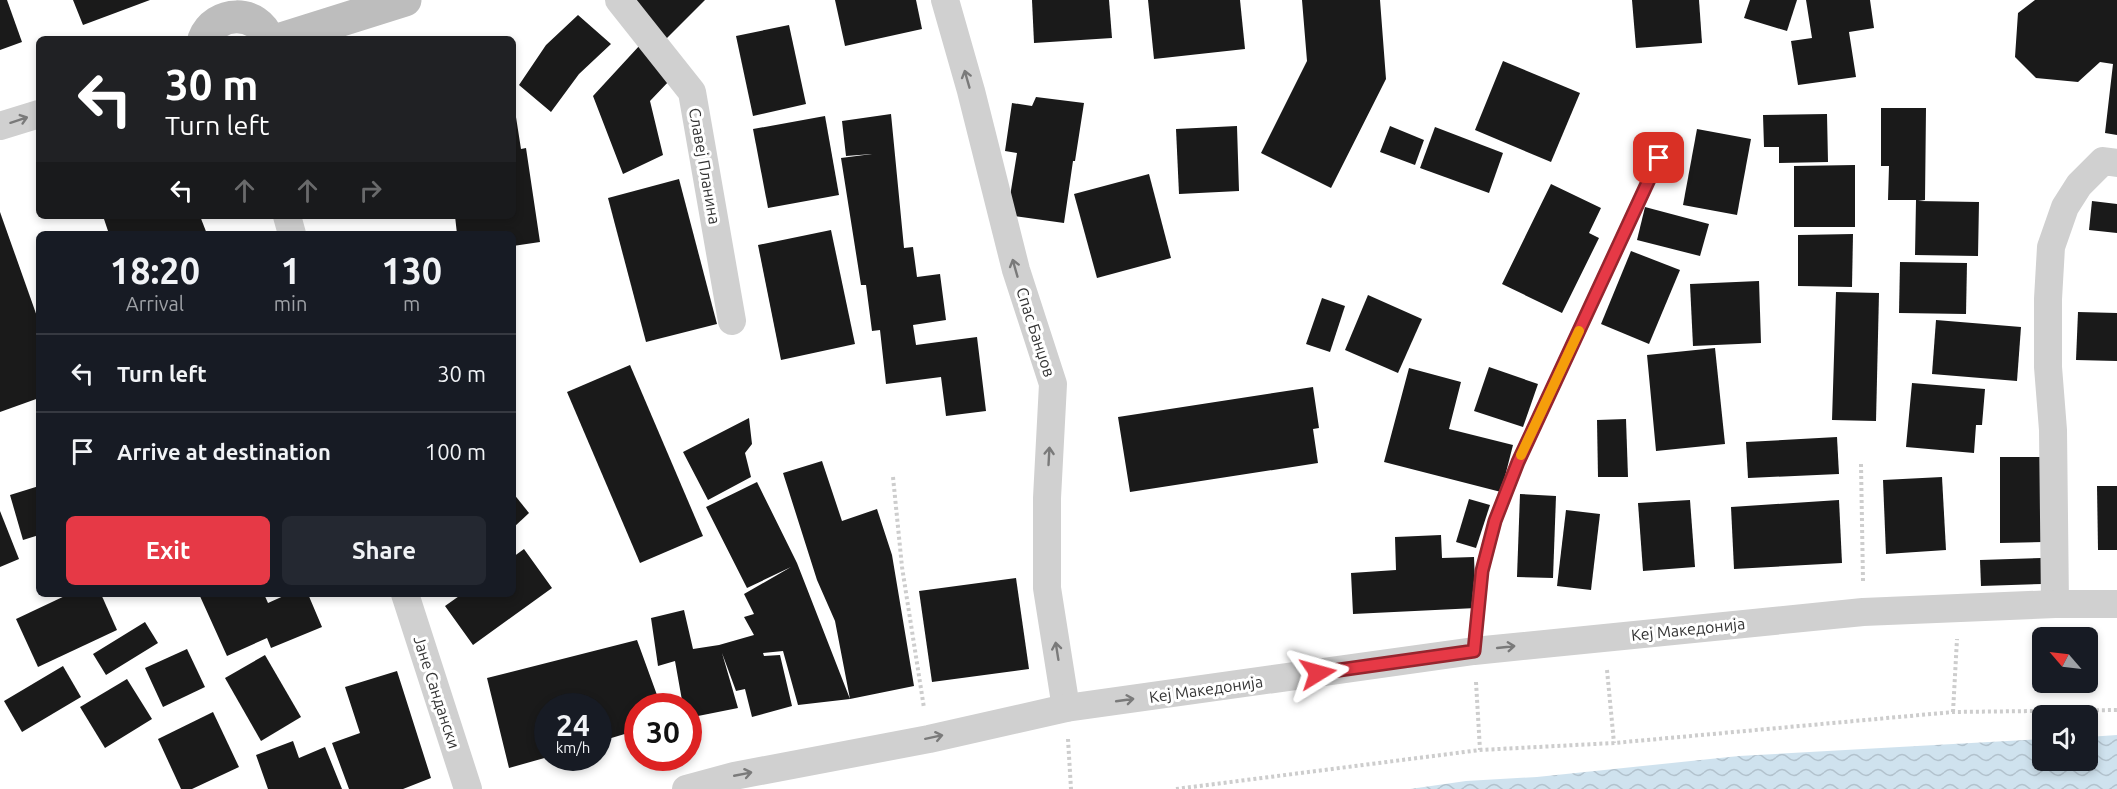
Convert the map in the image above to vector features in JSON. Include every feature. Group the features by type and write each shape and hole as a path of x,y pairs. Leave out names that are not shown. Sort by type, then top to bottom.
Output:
{"street":[{"path":"290,36 405,0"},
{"name":"Славеј Планина","path":"619,0 692,92 732,321"},
{"name":"Спас Банџов","path":"945,0 971,91 1016,270 1053,384 1047,498 1047,588 1066,708"},
{"path":"214,19 232,16 251,19 259,25 266,36"},
{"path":"0,126 36,115"},
{"path":"2055,604 2053,430 2048,367 2051,247 2065,207 2079,185 2103,161 2117,163"},
{"name":"Јане Сандански","path":"406,597 468,789"},
{"name":"Кеј Македонија","path":"686,789 734,776 929,739 1066,708 1474,651 1863,612 2055,604 2117,604"}],"lane":[{"path":"1474,651 1482,571 1495,521 1518,462 1659,158"}],"path":[{"path":"1861,464 1863,612"},
{"path":"893,477 902,567 929,739"},
{"path":"1953,712 1959,608"},
{"path":"1604,637 1614,744"},
{"path":"1474,651 1480,750"},
{"path":"1066,708 1071,789"},
{"path":"1176,789 1480,750 1614,744 1953,712 2117,710"}],"water":[{"path":"2117,735 2117,789 1410,789 1466,781 1537,777 1739,756 2032,740 2032,771 2098,771 2098,736"}],"building":[{"path":"0,0 7,0 22,42 0,50"},
{"path":"73,0 150,0 83,25"},
{"path":"627,0 705,0 666,39"},
{"path":"835,0 916,0 922,29 845,46"},
{"path":"1032,0 1109,0 1112,38 1034,43"},
{"path":"1148,0 1240,0 1245,49 1154,59"},
{"path":"1302,0 1380,0 1386,79 1331,188 1261,153 1307,61"},
{"path":"1632,0 1699,0 1702,43 1636,48"},
{"path":"1750,0 1797,0 1787,31 1744,18"},
{"path":"1806,0 1870,0 1874,28 1849,32 1856,77 1798,85 1791,41 1812,38"},
{"path":"2035,0 2117,0 2117,135 2105,133 2113,64 2100,62 2078,82 2036,78 2015,57 2018,13"},
{"path":"578,15 611,44 579,74 551,112 519,85 546,45"},
{"path":"789,25 806,104 753,116 736,36"},
{"path":"640,45 670,80 650,101 663,155 623,174 593,96"},
{"path":"1503,61 1580,93 1551,162 1475,130"},
{"path":"1036,97 1084,103 1064,223 1007,215 1017,153 1005,151 1012,103 1032,106"},
{"path":"1881,108 1926,108 1925,200 1918,201 1979,202 1978,256 1915,255 1916,200 1888,200 1889,166 1881,166"},
{"path":"891,114 904,248 913,247 917,277 940,274 946,320 913,325 916,345 977,337 986,411 946,416 941,377 886,384 880,330 872,331 866,285 861,285 841,158 872,154 846,156 842,121"},
{"path":"1827,114 1828,162 1779,163 1779,147 1764,147 1763,115"},
{"path":"825,116 839,195 768,208 753,129"},
{"path":"516,117 521,149 526,148 540,242 516,246 516,231 457,231 455,219 516,219"},
{"path":"1237,126 1239,191 1179,194 1176,129"},
{"path":"1390,126 1424,140 1415,165 1380,152"},
{"path":"1435,127 1503,153 1489,193 1420,168"},
{"path":"1697,129 1751,139 1737,215 1683,205"},
{"path":"1855,165 1855,227 1794,227 1794,166"},
{"path":"1149,174 1171,258 1097,278 1074,194"},
{"path":"679,179 717,324 646,342 608,198"},
{"path":"1551,184 1601,208 1589,233 1599,238 1562,313 1502,284"},
{"path":"2092,201 2117,204 2117,233 2089,230"},
{"path":"1645,207 1709,224 1700,256 1637,240"},
{"path":"0,212 36,314 36,399 0,412"},
{"path":"104,219 201,219 206,231 108,231"},
{"path":"831,230 855,344 781,360 758,245"},
{"path":"1853,234 1852,287 1798,286 1798,235"},
{"path":"1631,251 1680,270 1649,344 1601,324"},
{"path":"1900,262 1967,263 1966,314 1899,313"},
{"path":"1759,281 1761,343 1693,346 1690,284"},
{"path":"1836,292 1879,293 1876,421 1832,420"},
{"path":"1368,295 1422,319 1398,373 1345,350"},
{"path":"1322,298 1345,306 1330,352 1306,344"},
{"path":"2078,312 2117,313 2117,361 2076,360"},
{"path":"1936,320 2021,327 2017,381 1932,374"},
{"path":"1715,348 1725,444 1656,451 1647,355"},
{"path":"630,365 703,536 640,563 567,392"},
{"path":"1489,367 1538,384 1523,427 1474,411"},
{"path":"1409,368 1461,382 1449,429 1513,445 1501,492 1384,462"},
{"path":"1912,383 1985,389 1982,425 1976,425 1974,453 1906,447"},
{"path":"1313,387 1319,428 1313,429 1318,463 1130,492 1118,417"},
{"path":"749,418 752,444 745,453 751,477 708,500 683,452"},
{"path":"1626,419 1628,477 1598,477 1597,420"},
{"path":"1837,437 1839,474 1748,478 1746,442"},
{"path":"2000,457 2043,457 2043,542 2000,543"},
{"path":"822,461 842,521 877,509 892,555 914,686 850,699 835,621 817,580 783,473"},
{"path":"1942,477 1946,550 1886,554 1883,480"},
{"path":"757,482 797,563 850,699 798,705 783,651 763,653 764,656 780,655 792,706 752,717 745,689 736,691 722,653 738,708 702,715 702,693 681,693 675,661 658,666 651,618 684,610 693,649 719,645 754,635 744,617 754,614 744,594 791,567 747,588 706,507"},
{"path":"2097,486 2117,486 2117,550 2098,550"},
{"path":"36,487 36,536 23,540 10,495"},
{"path":"1520,494 1556,496 1553,578 1517,577"},
{"path":"516,497 529,513 516,525"},
{"path":"1469,499 1490,505 1476,548 1456,542"},
{"path":"1690,500 1695,567 1643,571 1638,503"},
{"path":"1839,500 1842,563 1734,569 1731,507"},
{"path":"1566,510 1600,514 1591,590 1557,586"},
{"path":"0,511 19,559 0,567"},
{"path":"1441,535 1442,558 1474,557 1476,608 1353,614 1351,573 1396,570 1395,537"},
{"path":"524,549 552,588 473,645 445,606 458,597 516,597 516,555"},
{"path":"2041,558 2042,584 1981,586 1980,560"},
{"path":"1016,578 1029,669 932,682 919,591"},
{"path":"63,597 102,597 117,630 38,667 16,619"},
{"path":"200,597 265,597 268,603 281,597 309,597 322,627 271,648 267,638 227,656"},
{"path":"145,622 158,643 106,675 93,654"},
{"path":"637,640 656,693 624,693 624,734 612,738 612,693 534,693 534,761 509,768 487,678"},
{"path":"187,649 205,687 163,707 145,668"},
{"path":"265,655 301,717 261,741 225,678"},
{"path":"63,666 81,697 22,732 4,701"},
{"path":"397,671 431,778 403,789 349,789 332,743 360,733 345,687"},
{"path":"127,679 152,719 105,748 80,707"},
{"path":"213,712 239,767 192,789 181,789 158,739"},
{"path":"293,741 299,758 325,747 342,789 268,789 256,755"}],"slow traffic":[{"path":"1521,455 1579,331"}],"route":[{"path":"1318,673 1474,651 1482,571 1495,521 1518,462 1659,158"}]}
